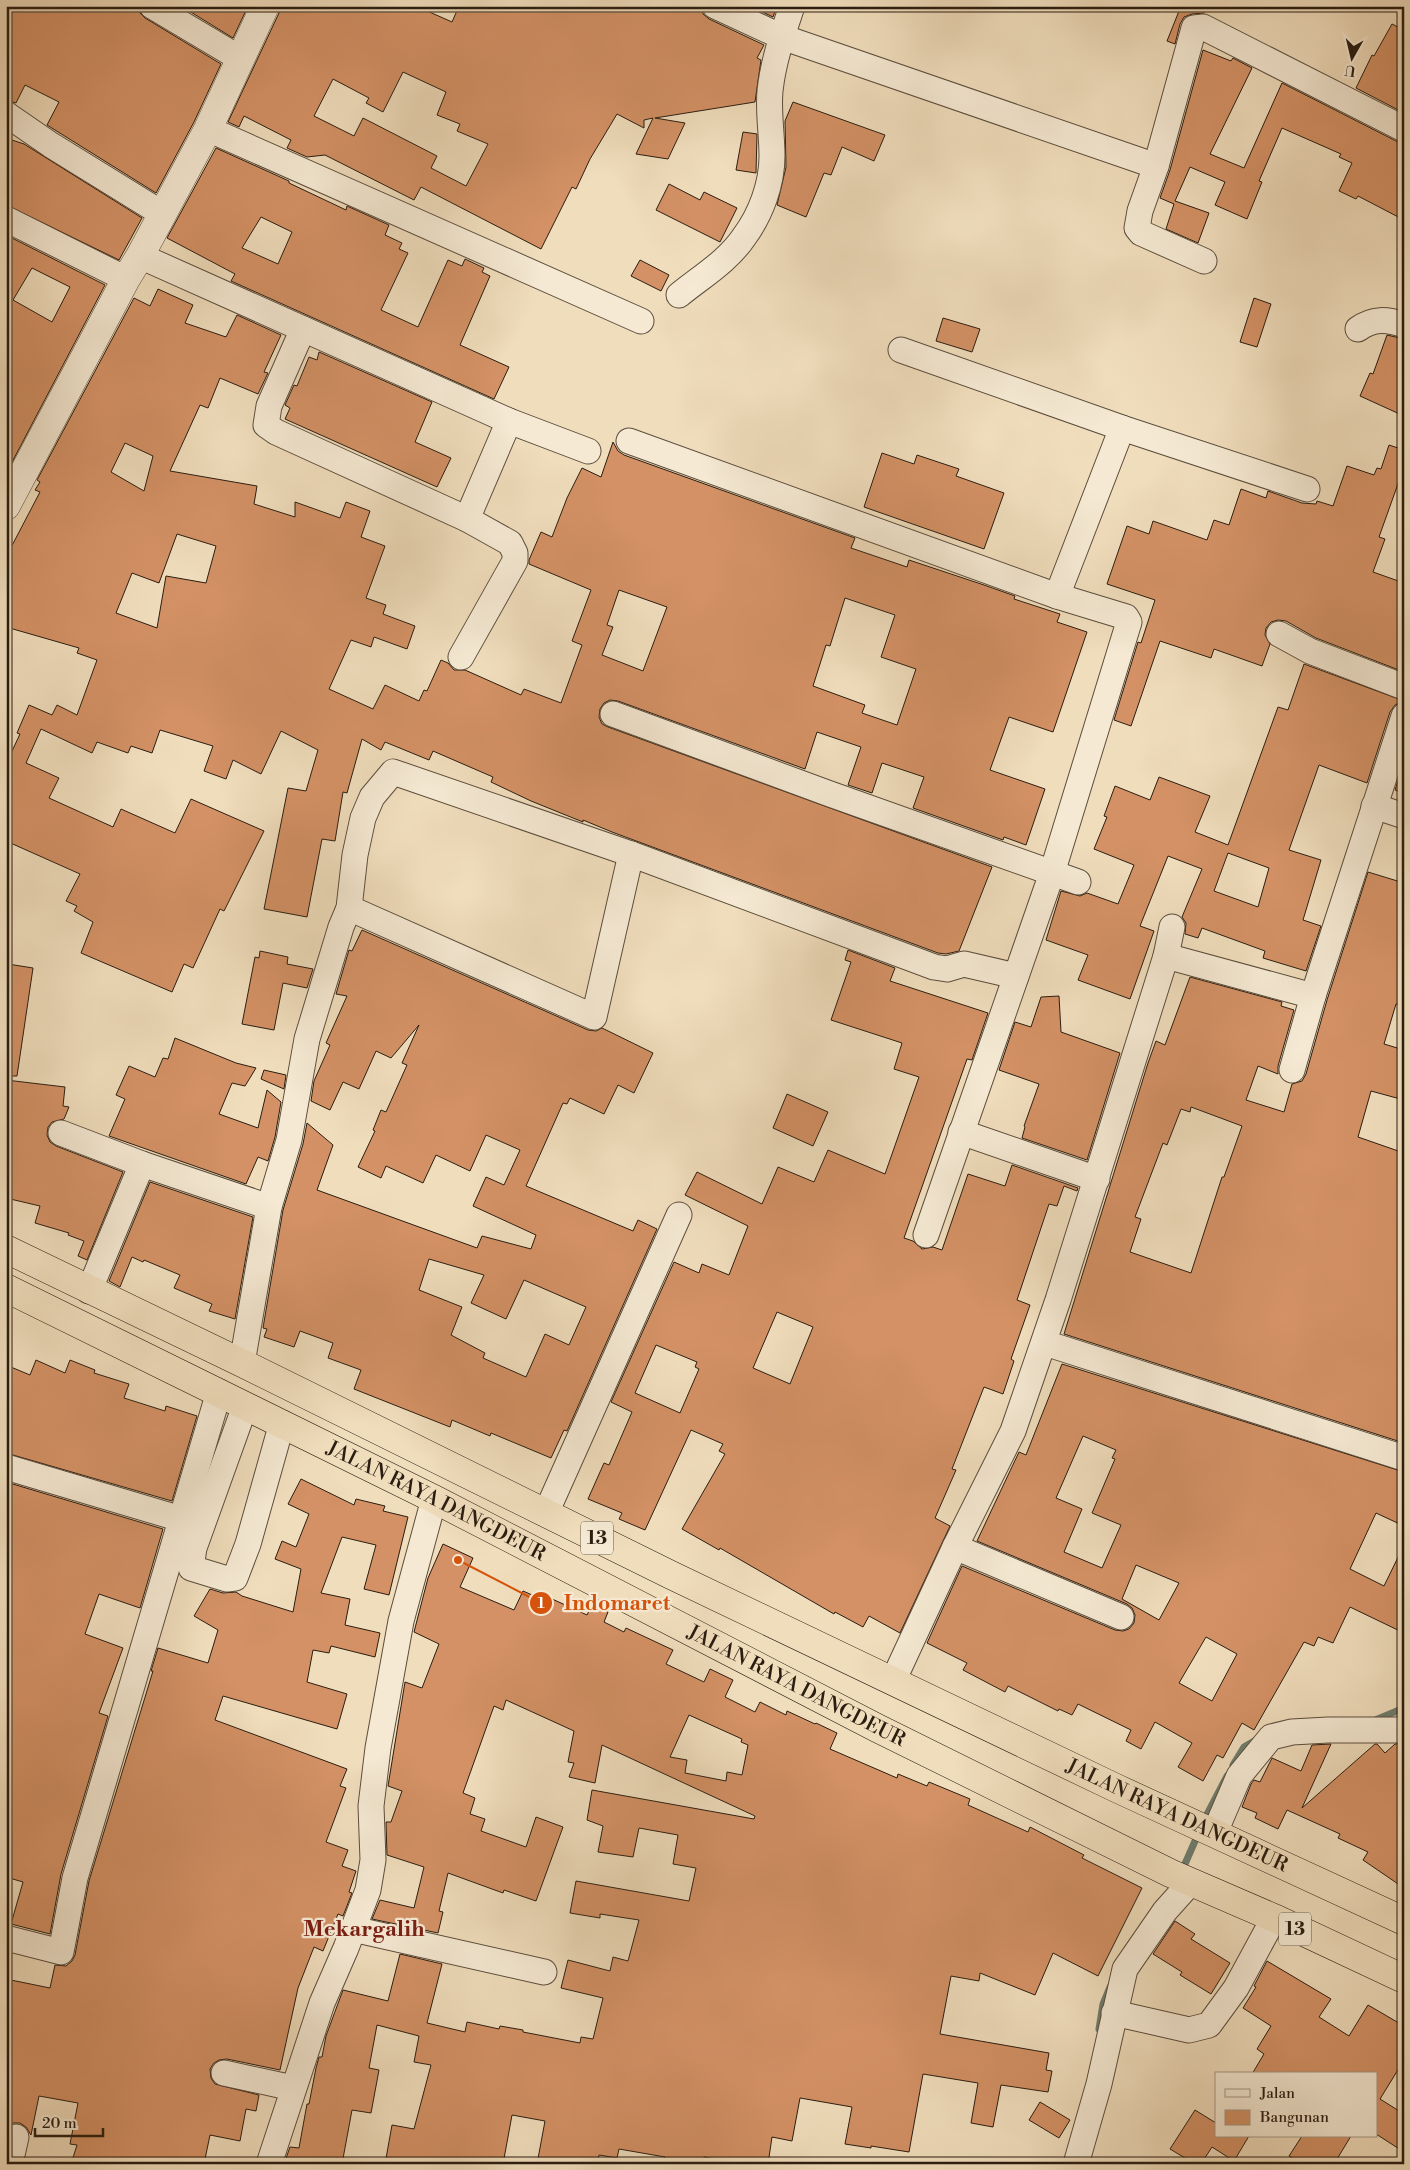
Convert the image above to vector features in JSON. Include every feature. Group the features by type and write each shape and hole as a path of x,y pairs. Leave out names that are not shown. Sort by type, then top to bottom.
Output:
{"highway":[{"name":"JALAN RAYA DANGDEUR","path":"6,1249 89,1291 242,1363 671,1575 1404,1921"},
{"name":"JALAN RAYA DANGDEUR","path":"6,1288 434,1499 877,1728 1182,1878 1274,1918 1404,1980"}],"street":[{"path":"152,6 241,58"},
{"path":"6,506 140,256 161,213 208,129 266,6"},
{"path":"715,6 782,36 1156,166"},
{"path":"679,295 734,249 745,237 761,208 770,176 772,158 770,92 782,36 792,6"},
{"path":"1204,261 1141,233 1137,228 1140,211 1156,166 1194,28 1203,27 1404,129"},
{"path":"6,114 51,145 161,213"},
{"path":"208,129 641,321"},
{"path":"6,219 126,279"},
{"path":"140,256 509,422 588,451"},
{"path":"1358,329 1367,322 1375,320 1404,325"},
{"path":"303,329 269,406 266,424 276,432 467,519 510,543 515,553 515,561 461,657"},
{"path":"901,350 1122,428 1307,489"},
{"path":"467,519 509,422"},
{"path":"1057,596 1122,428"},
{"path":"629,441 1057,596 1126,617 1129,622 1052,873 926,1235"},
{"path":"1278,634 1310,651 1404,687"},
{"path":"614,714 830,794 1078,882"},
{"path":"1292,1070 1313,996 1404,716"},
{"path":"242,1363 269,1207 289,1140 307,1039 341,928 349,908 355,855 363,818 372,797 393,772 631,854 934,967 947,970 964,964 1016,976"},
{"path":"1374,806 1404,816"},
{"path":"349,908 594,1017 631,854"},
{"path":"893,1681 955,1547 1013,1431 1044,1343 1097,1179 1166,956 1172,927"},
{"path":"1166,956 1313,996"},
{"path":"961,1132 1097,1179"},
{"path":"61,1133 142,1164 269,1207"},
{"path":"89,1291 142,1164"},
{"path":"546,1513 678,1215"},
{"path":"1044,1343 1404,1458"},
{"path":"6,1938 62,1952 75,1878 219,1392"},
{"path":"245,1406 194,1548 191,1568 227,1579 235,1578 248,1544 282,1423"},
{"path":"6,1467 181,1519"},
{"path":"269,2164 322,2003 368,1890 372,1860 371,1806 378,1748 401,1621 434,1499"},
{"path":"955,1547 1120,1617"},
{"path":"1204,1828 1239,1776 1271,1737 1292,1732 1398,1730 1404,1728"},
{"path":"1076,2164 1099,2084 1125,1969 1165,1911 1182,1878"},
{"path":"1114,2013 1189,2030 1210,2025 1236,1988 1274,1918"},
{"path":"353,1929 544,1972"},
{"path":"224,2073 293,2088"},
{"path":"10,2164 16,2137"}],"building":[{"path":"6,6 138,6 140,13 145,18 221,64 194,122 156,193 47,125 59,102 25,85 16,103 6,100"},
{"path":"181,6 248,6 233,38"},
{"path":"280,6 416,6 452,22 459,6 701,6 703,14 709,19 764,45 757,58 761,60 755,102 655,118 685,123 668,159 636,154 653,118 644,120 644,128 617,114 590,159 576,189 572,187 541,249 421,187 414,200 325,155 307,157 287,148 291,140 244,116 239,127 228,122 279,13","holes":["403,72 446,92 437,115 460,124 457,131 488,144 466,186 431,168 437,156 363,118 354,136 314,116 333,79 369,98 366,103 383,112"]},
{"path":"750,6 777,6 773,17"},
{"path":"1181,6 1207,6 1204,13 1184,17 1180,24 1175,44 1167,41"},
{"path":"1392,24 1404,30 1404,113 1356,88 1372,55 1374,56"},
{"path":"1203,50 1231,61 1233,58 1252,68 1210,154 1244,168 1282,83 1398,142 1404,143 1404,220 1358,196 1356,199 1339,191 1352,163 1339,157 1341,154 1282,128 1259,181 1262,182 1247,219 1215,205 1225,182 1190,167 1175,201 1209,213 1198,243 1166,229 1174,204 1160,198 1170,170"},
{"path":"793,102 885,135 874,161 842,147 831,175 824,173 806,217 777,205 786,167 785,121"},
{"path":"743,132 757,134 756,173 736,170"},
{"path":"6,138 24,144 142,218 119,260 6,205"},
{"path":"216,148 289,181 289,183 346,210 347,206 389,225 385,235 402,243 399,249 408,253 381,310 418,327 448,260 462,266 465,259 484,268 482,272 490,276 460,345 509,367 494,399 231,281 235,274 167,238","holes":["261,217 292,232 278,264 242,248"]},
{"path":"669,184 700,200 704,192 737,208 720,242 656,210"},
{"path":"6,235 105,285 10,466 6,464","holes":["32,268 70,287 52,322 13,300"]},
{"path":"640,260 669,275 661,291 631,276"},
{"path":"158,289 193,305 185,323 226,337 237,315 281,335 264,372 268,373 258,394 220,378 208,408 200,405 170,471 257,486 254,504 295,517 295,502 340,518 346,502 370,511 361,537 385,546 366,598 386,605 383,614 415,626 407,649 374,637 371,647 351,640 329,689 373,709 385,685 419,701 424,690 427,691 441,660 448,663 454,670 465,670 521,695 524,689 561,703 582,645 572,641 591,590 529,564 529,560 541,532 552,537 567,498 582,468 601,477 613,442 618,451 624,455 855,538 851,548 907,567 909,560 1015,596 1014,599 1060,614 1057,622 1087,632 1053,732 1009,717 990,770 1045,789 1026,845 1004,837 1003,840 913,808 924,777 882,763 872,793 848,785 861,747 817,732 805,769 618,701 610,700 604,703 600,709 599,717 602,724 608,727 992,867 959,951 946,954 938,953 583,820 583,822 531,801 491,782 493,777 433,751 429,760 385,742 381,750 362,739 347,793 343,792 335,841 322,839 307,917 264,909 288,788 306,791 318,750 281,731 261,774 233,760 226,779 204,771 213,746 160,730 152,753 131,746 128,753 97,742 92,753 41,729 26,763 59,778 49,798 113,827 121,809 175,833 191,799 264,831 224,911 220,909 193,968 184,964 172,992 81,953 93,922 74,911 77,906 66,901 80,874 6,841 6,764 20,734 17,733 29,705 52,715 57,705 77,715 97,660 77,653 79,648 6,627 6,557 40,492 35,490 40,482 37,480 134,298 150,306","holes":["125,443 153,456 144,491 111,472","177,534 216,546 206,583 166,576 157,628 116,613 132,573 159,583","619,590 667,607 643,671 602,655 613,627 607,625","845,598 895,615 881,657 916,669 897,725 862,713 865,705 813,686 826,645 830,646"]},
{"path":"1254,298 1271,304 1257,347 1240,342"},
{"path":"943,318 980,329 972,352 936,341"},
{"path":"1387,335 1404,339 1404,416 1360,396 1370,373 1373,374"},
{"path":"319,352 432,402 415,442 451,458 437,487 285,419 290,408 285,405 294,385 297,386 309,357 317,360"},
{"path":"1389,445 1404,450 1404,467 1379,537 1385,539 1373,572 1404,583 1404,672 1316,638 1286,621 1278,620 1271,622 1266,628 1265,635 1270,644 1262,666 1214,649 1211,658 1160,641 1131,726 1114,720 1138,642 1141,643 1155,600 1107,584 1127,526 1149,534 1153,521 1207,540 1214,520 1229,525 1241,489 1266,498 1268,491 1302,503 1316,504 1317,501 1333,506 1347,466 1374,475 1377,468 1381,469"},
{"path":"882,453 914,464 917,455 959,469 956,476 1004,493 984,549 864,507"},
{"path":"1304,664 1404,701 1395,705 1390,712 1367,783 1319,765 1289,850 1321,860 1303,920 1321,926 1306,971 1263,958 1265,951 1202,928 1198,938 1185,934 1186,923 1182,917 1202,869 1168,856 1140,926 1154,931 1130,999 1078,980 1088,955 1046,940 1061,891 1080,896 1087,893 1118,904 1134,865 1094,849 1107,817 1104,816 1115,786 1150,800 1159,777 1210,796 1195,832 1228,845 1278,707 1288,710","holes":["1228,853 1269,868 1258,907 1214,891"]},
{"path":"1404,763 1404,794 1395,790"},
{"path":"1368,872 1404,883 1404,1004 1396,1004 1384,1044 1404,1050 1404,1100 1371,1091 1358,1137 1404,1153 1404,1443 1064,1334 1148,1063 1156,1041 1165,1045 1190,977 1282,1002 1281,1006 1294,1010 1278,1066 1278,1074 1258,1066 1246,1100 1284,1112 1292,1084 1302,1081 1306,1074 1327,1000","holes":["1191,1107 1242,1126 1224,1177 1222,1177 1191,1273 1130,1252 1141,1219 1135,1217 1163,1143 1167,1145 1181,1109 1190,1112"]},
{"path":"362,930 588,1030 596,1031 602,1028 653,1053 634,1093 618,1085 604,1114 570,1098 567,1104 563,1103 526,1186 633,1231 638,1220 657,1229 567,1431 564,1430 551,1458 491,1433 490,1436 452,1420 450,1427 354,1389 361,1370 328,1358 333,1343 300,1331 294,1347 264,1337 267,1329 263,1328 283,1210 303,1144 307,1123 333,1145 317,1190 477,1248 482,1236 531,1249 536,1235 473,1206 486,1177 504,1185 520,1150 486,1135 470,1171 436,1155 423,1183 386,1166 381,1178 358,1167 375,1131 373,1130 381,1110 386,1112 407,1065 402,1063 419,1025 391,1058 376,1051 359,1089 343,1082 330,1110 311,1101 314,1081 330,1045 326,1043 347,996 336,994 349,950 352,951","holes":["429,1259 484,1275 471,1303 506,1319 524,1280 586,1307 569,1345 545,1334 526,1377 483,1358 485,1353 451,1335 462,1307 419,1290"]},
{"path":"848,950 895,968 890,981 988,1013 972,1060 967,1059 904,1238 913,1241 922,1249 933,1247 942,1250 968,1174 1005,1186 1012,1165 1078,1188 1077,1191 1064,1186 1057,1206 1049,1204 1017,1300 1030,1305 1011,1359 1014,1361 1003,1394 984,1387 952,1469 956,1470 935,1518 950,1526 900,1633 869,1616 863,1627 835,1612 834,1614 720,1548 719,1550 682,1529 725,1454 719,1451 723,1444 691,1430 645,1530 619,1519 622,1513 588,1499 604,1463 609,1465 632,1412 611,1402 674,1262 699,1273 702,1264 729,1275 748,1226 685,1195 697,1172 762,1204 778,1167 814,1182 828,1150 885,1174 919,1077 894,1069 902,1043 831,1020 851,962 845,960","holes":["777,1312 813,1327 790,1384 753,1368","656,1345 697,1362 695,1367 699,1369 680,1413 635,1393"]},
{"path":"260,951 288,957 287,964 313,969 307,988 283,983 274,1030 242,1024 255,957 259,958"},
{"path":"8,964 33,968 17,1076 6,1076"},
{"path":"1059,996 1061,1032 1120,1053 1087,1160 1022,1138 1024,1126 1039,1084 999,1070 1015,1022 1031,1027 1041,997"},
{"path":"175,1038 236,1063 256,1068 245,1086 232,1083 219,1114 258,1128 267,1090 281,1102 275,1137 268,1161 258,1157 246,1184 109,1136 125,1099 116,1095 129,1066 155,1077 163,1058 168,1059"},
{"path":"264,1070 286,1075 284,1089 261,1079"},
{"path":"6,1080 65,1087 63,1106 69,1107 64,1119 52,1122 48,1127 47,1135 50,1142 123,1172 87,1260 78,1256 84,1241 68,1235 69,1233 35,1223 40,1206 6,1198"},
{"path":"787,1094 828,1112 813,1146 773,1128"},
{"path":"150,1182 253,1217 235,1319 209,1311 212,1304 174,1288 180,1275 144,1260 143,1262 132,1257 120,1287 109,1281"},
{"path":"36,1360 65,1373 70,1360 95,1370 94,1373 129,1384 124,1398 165,1411 166,1406 197,1416 172,1501 6,1453 6,1365 30,1375"},
{"path":"1062,1364 1404,1472 1404,1526 1376,1513 1350,1569 1384,1586 1404,1545 1404,1633 1350,1607 1333,1643 1318,1637 1314,1646 1304,1642 1254,1730 1242,1723 1223,1758 1217,1755 1203,1781 1178,1767 1192,1743 1155,1722 1141,1749 1126,1741 1131,1730 1078,1704 1072,1715 1059,1709 1058,1711 1008,1686 1005,1692 963,1670 967,1663 927,1643 962,1566 1115,1630 1123,1631 1129,1629 1134,1623 1135,1615 1132,1608 1127,1604 977,1541 1019,1452 1026,1455","holes":["1083,1436 1116,1450 1112,1458 1115,1459 1092,1513 1121,1525 1102,1568 1064,1552 1082,1509 1056,1498","1136,1565 1179,1583 1159,1620 1122,1599","1206,1637 1237,1654 1212,1701 1179,1683"]},
{"path":"301,1479 354,1505 356,1499 385,1506 383,1511 408,1517 389,1595 364,1589 376,1545 342,1537 321,1593 350,1599 345,1625 380,1633 375,1657 331,1646 329,1653 313,1650 307,1682 347,1694 337,1729 223,1696 215,1720 347,1769 340,1786 346,1788 326,1842 348,1850 342,1866 356,1871 349,1892 352,1893 343,1916 338,1914 323,1951 314,1947 298,1988 280,2070 227,2059 219,2060 210,2069 211,2078 215,2084 259,2095 256,2111 246,2109 240,2141 210,2135 204,2164 71,2164 77,2145 70,2144 78,2103 39,2096 31,2135 26,2127 20,2123 12,2123 6,2127 6,1979 50,1988 55,1965 66,1966 75,1955 89,1881 153,1671 151,1671 158,1648 208,1663 218,1630 194,1616 210,1589 223,1593 236,1592 242,1596 293,1612 301,1569 275,1559 282,1541 296,1547 309,1514 288,1504"},
{"path":"6,1482 163,1529 140,1608 99,1594 85,1634 123,1648 99,1713 108,1716 61,1874 50,1934 11,1924 23,1882 6,1877"},
{"path":"443,1544 473,1558 460,1587 514,1610 523,1591 548,1602 550,1598 587,1615 592,1605 608,1612 604,1622 624,1632 626,1628 673,1650 666,1664 704,1682 710,1669 733,1680 725,1697 755,1712 760,1702 786,1715 787,1711 816,1723 837,1733 830,1749 897,1778 898,1774 927,1786 929,1782 970,1799 968,1805 1028,1832 1030,1827 1084,1855 1082,1858 1142,1888 1098,1976 1053,1953 1035,1995 980,1973 979,1981 951,1976 940,2034 1049,2053 1046,2070 1052,2071 1048,2092 1001,2085 993,2127 971,2123 978,2083 923,2074 909,2152 845,2144 852,2107 800,2098 792,2141 772,2137 768,2164 744,2164 704,2157 703,2164 664,2164 665,2157 619,2149 617,2158 599,2155 598,2164 537,2164 545,2121 512,2115 503,2164 385,2164 392,2125 414,2129 431,2065 414,2062 419,2036 377,2025 369,2068 379,2070 371,2113 352,2110 342,2164 284,2164 290,2147 299,2148 307,2104 309,2104 319,2057 322,2057 326,2036 343,1990 388,2001 400,1954 442,1964 427,2023 465,2032 467,2022 499,2029 500,2026 523,2030 523,2032 580,2043 581,2037 593,2039 603,1998 561,1988 568,1960 610,1971 613,1957 628,1961 639,1920 600,1914 600,1918 570,1913 576,1881 689,1901 696,1868 673,1864 678,1835 639,1828 633,1857 598,1852 603,1826 587,1820 592,1790 754,1819 755,1816 602,1745 595,1783 569,1777 574,1763 568,1762 574,1731 506,1700 503,1710 494,1706 463,1793 475,1798 470,1814 485,1819 481,1831 526,1847 536,1817 563,1827 536,1901 504,1890 503,1893 448,1873 439,1911 443,1912 438,1933 372,1919 380,1900 414,1908 424,1867 387,1855 386,1822 391,1822 402,1791 388,1786 405,1682 422,1688 439,1644 414,1632 428,1578","holes":["689,1715 742,1739 741,1742 748,1745 742,1775 727,1772 726,1781 685,1773 687,1760 670,1757"]},
{"path":"1404,1743 1404,1888 1363,1860 1368,1852 1338,1838 1340,1834 1287,1810 1278,1829 1255,1818 1257,1813 1242,1807 1251,1784 1254,1780 1260,1782 1272,1758 1301,1771 1312,1745 1331,1744 1302,1808 1375,1744 1385,1753 1395,1744"},
{"path":"1175,1921 1195,1934 1191,1939 1230,1963 1211,1994 1180,1975 1182,1972 1153,1954"},
{"path":"1267,1961 1331,1999 1319,2017 1349,2036 1368,2005 1404,2026 1404,2060 1380,2099 1404,2114 1404,2152 1378,2135 1378,2072 1253,2072 1264,2054 1257,2049 1271,2026 1243,2008 1256,1987 1254,1986"},
{"path":"1040,2102 1070,2120 1059,2138 1029,2120"},
{"path":"1195,2110 1215,2122 1215,2138 1248,2138 1234,2161 1212,2147 1201,2164 1195,2164 1170,2149"},
{"path":"1301,2138 1350,2138 1334,2164 1302,2164 1289,2156"}],"waterway":[{"path":"1373,1721 1404,1708"},
{"path":"1233,1765 1244,1747 1256,1740"},
{"path":"1203,1822 1227,1776"},
{"path":"1181,1873 1199,1832"},
{"path":"1099,2029 1103,2004 1110,1987"}],"place":[{"name":"Indomaret","path":"458,1560"}],"district":[{"name":"Mekargalih","path":"364,1929"}]}
